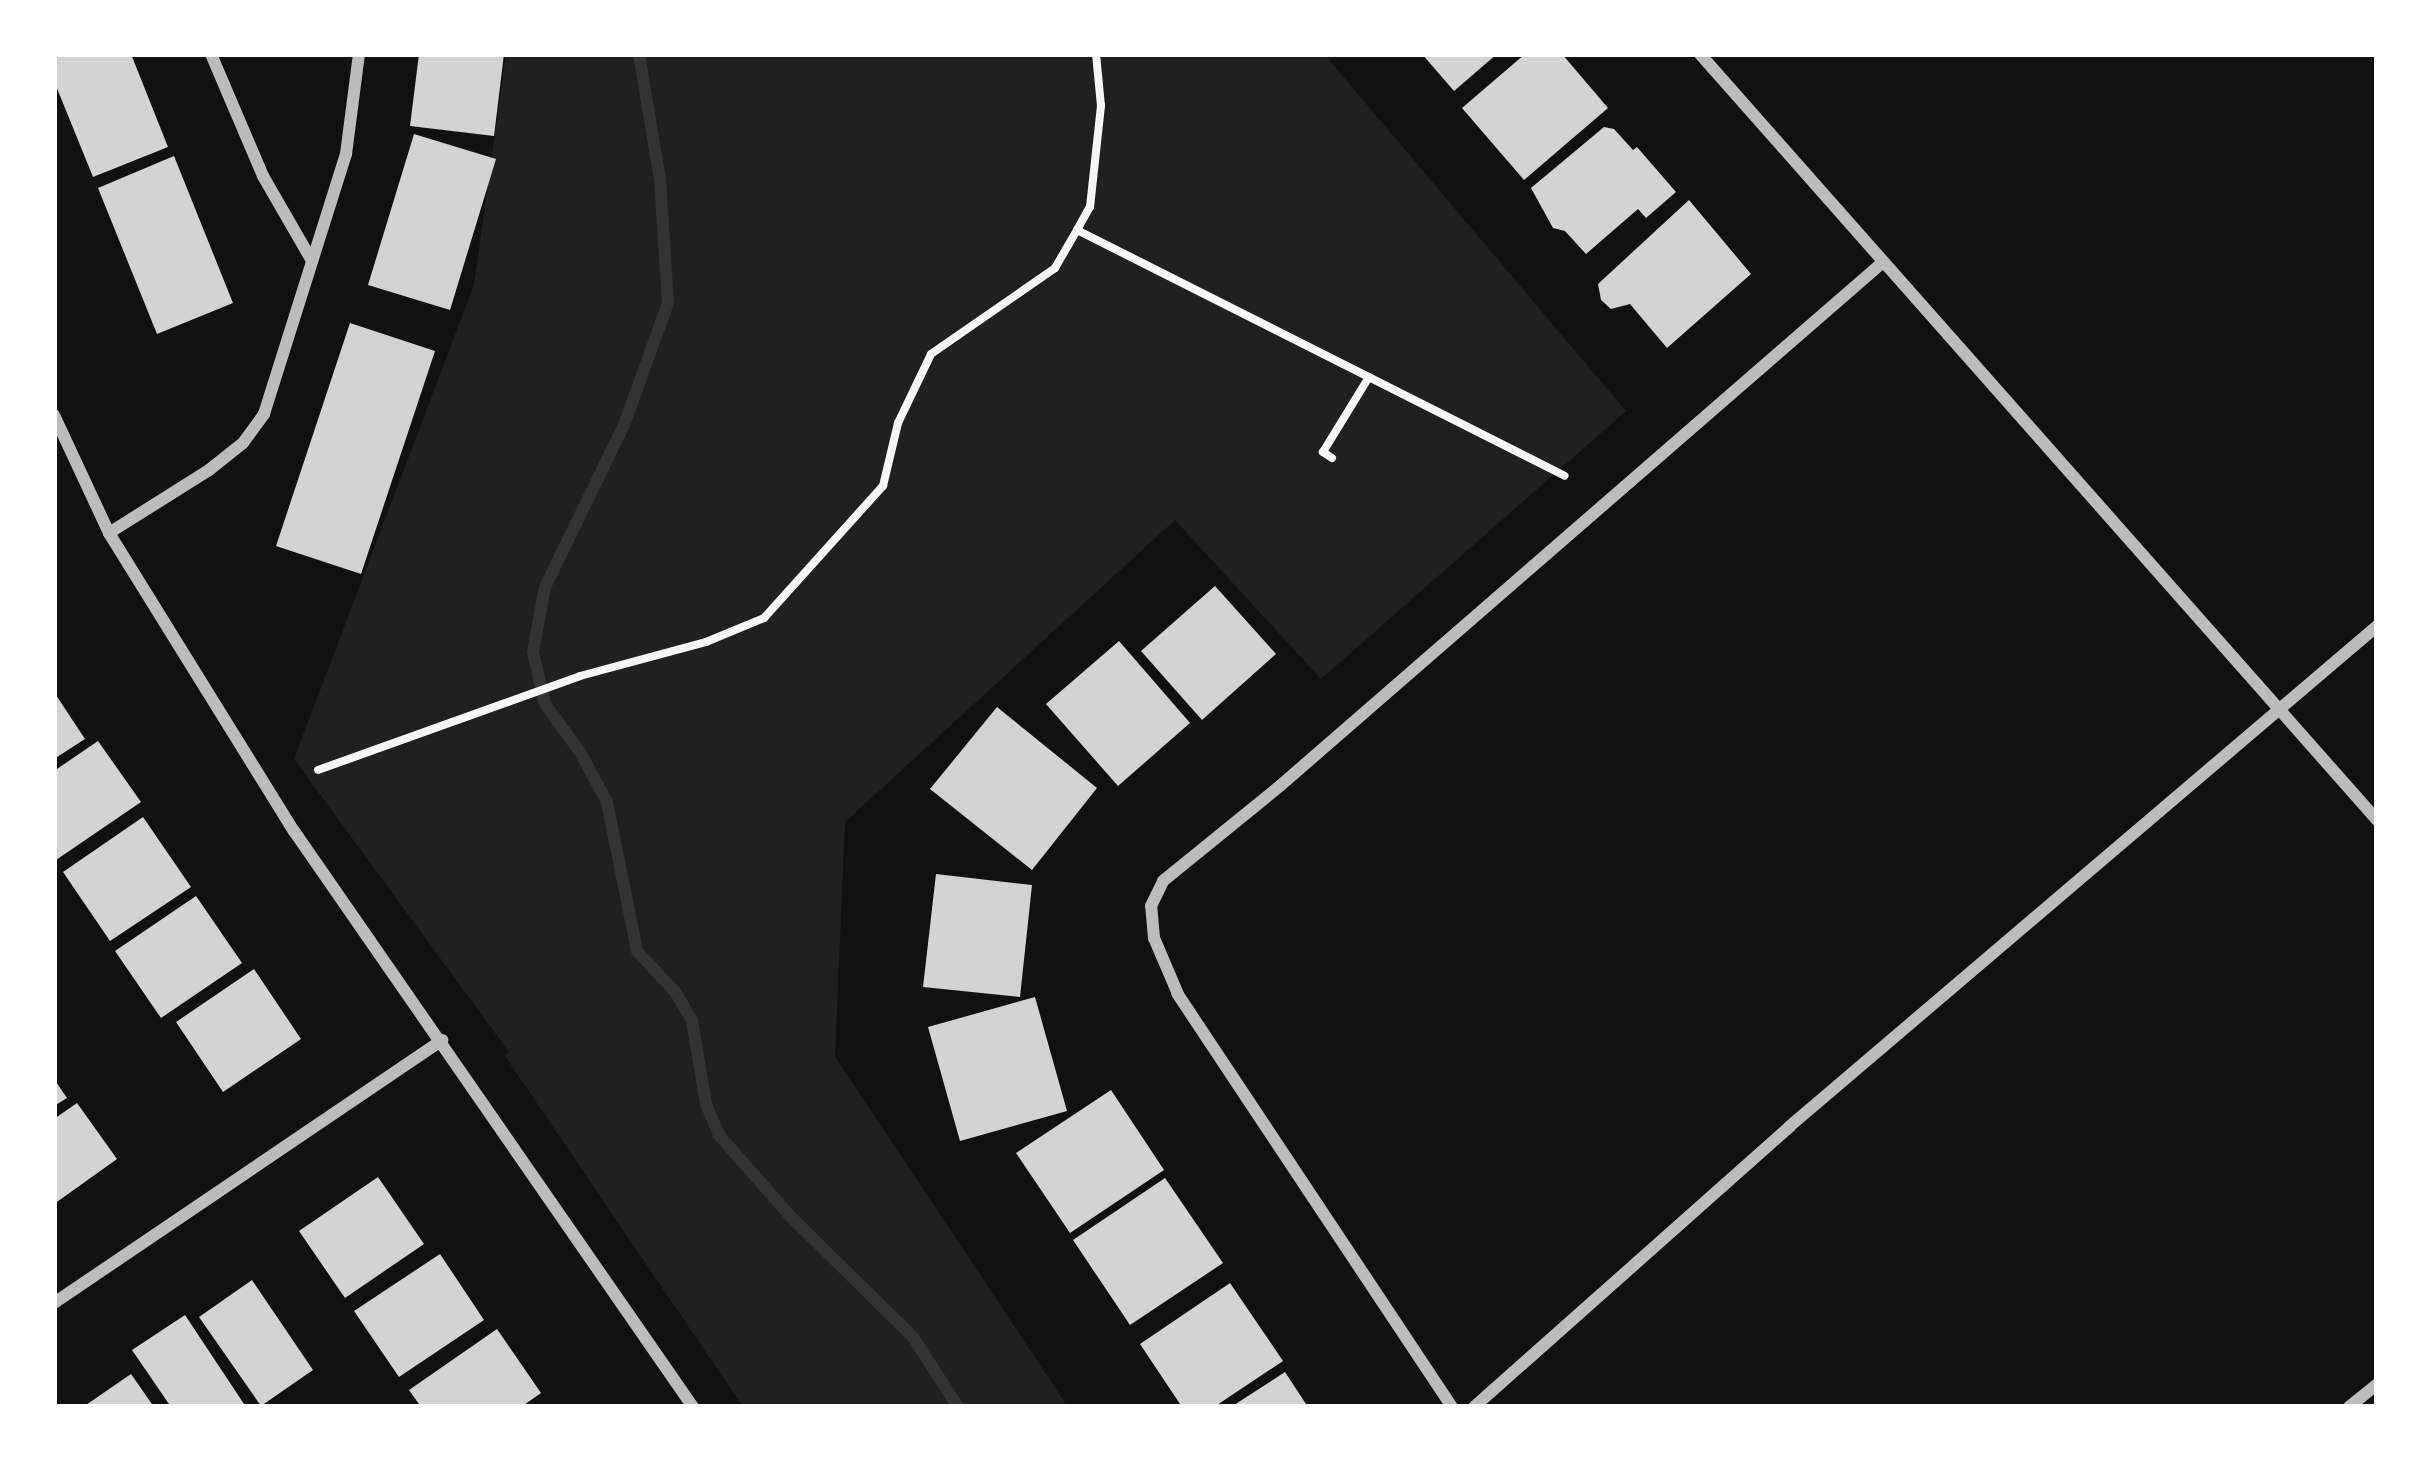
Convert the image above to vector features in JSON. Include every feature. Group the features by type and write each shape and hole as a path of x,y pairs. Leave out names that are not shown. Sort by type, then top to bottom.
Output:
{"street":[{"path":"211,54 263,176 312,261"},
{"path":"109,532 170,500 243,443 264,414 346,154 359,54"},
{"path":"1700,54 2377,820"},
{"path":"1452,1407 1178,994 1154,938 1151,905 1163,881 1882,263"},
{"path":"54,415 109,532 294,831 693,1407"},
{"path":"1474,1407 1790,1126 2377,626"},
{"path":"54,1303 442,1040"},
{"path":"2350,1407 2377,1384"}],"path":[{"path":"317,770 580,676 706,642 764,618 884,486 898,423 931,354 1054,268 1077,230 1090,207 1101,106 1096,54"},
{"path":"1077,230 1565,476"},
{"path":"1332,458 1323,452 1369,377"}],"shaded area":[{"path":"506,54 1324,54 1626,411 1321,679 1175,520 845,822 835,1057 1068,1407 743,1407 505,1056 509,1052 294,759 474,285"}],"building":[{"path":"54,54 131,54 168,147 93,177 54,81"},
{"path":"419,54 504,54 494,136 410,126"},
{"path":"1422,54 1497,54 1454,91"},
{"path":"1525,54 1562,54 1608,108 1524,180 1462,108"},
{"path":"1604,127 1614,129 1633,150 1637,147 1676,192 1646,218 1638,209 1586,254 1565,231 1553,228 1531,188"},
{"path":"414,134 496,159 450,310 368,285"},
{"path":"174,156 233,303 157,334 98,188"},
{"path":"1689,200 1751,274 1667,348 1630,304 1611,309 1601,300 1598,284"},
{"path":"350,323 435,351 361,574 276,546"},
{"path":"1215,586 1276,654 1202,720 1141,651"},
{"path":"1119,641 1190,723 1118,786 1046,704"},
{"path":"54,692 85,739 54,759"},
{"path":"997,707 1097,788 1032,870 930,789"},
{"path":"98,741 141,802 56,860 54,771"},
{"path":"143,817 191,887 110,941 63,872"},
{"path":"936,874 1032,885 1020,997 923,987"},
{"path":"196,896 242,963 161,1018 115,951"},
{"path":"254,969 301,1039 223,1092 176,1022"},
{"path":"1035,997 1067,1111 960,1141 928,1027"},
{"path":"54,1079 67,1098 54,1106"},
{"path":"1111,1090 1164,1170 1070,1233 1016,1153"},
{"path":"77,1103 117,1159 54,1204 54,1119"},
{"path":"378,1177 424,1244 345,1298 299,1231"},
{"path":"1165,1178 1223,1263 1130,1325 1073,1240"},
{"path":"440,1254 484,1320 399,1377 354,1311"},
{"path":"252,1280 313,1370 261,1406 199,1317"},
{"path":"1230,1283 1283,1361 1214,1407 1182,1407 1140,1344"},
{"path":"185,1315 246,1407 171,1407 132,1350"},
{"path":"497,1329 541,1393 521,1407 421,1407 409,1390"},
{"path":"1285,1372 1308,1407 1231,1407"},
{"path":"131,1374 154,1407 83,1407"}],"waterway":[{"path":"639,54 660,180 668,303 624,425 545,587 533,652 545,704 580,752 607,802 637,951 676,993 692,1021 706,1104 719,1135 791,1217 913,1337 958,1407"}]}
